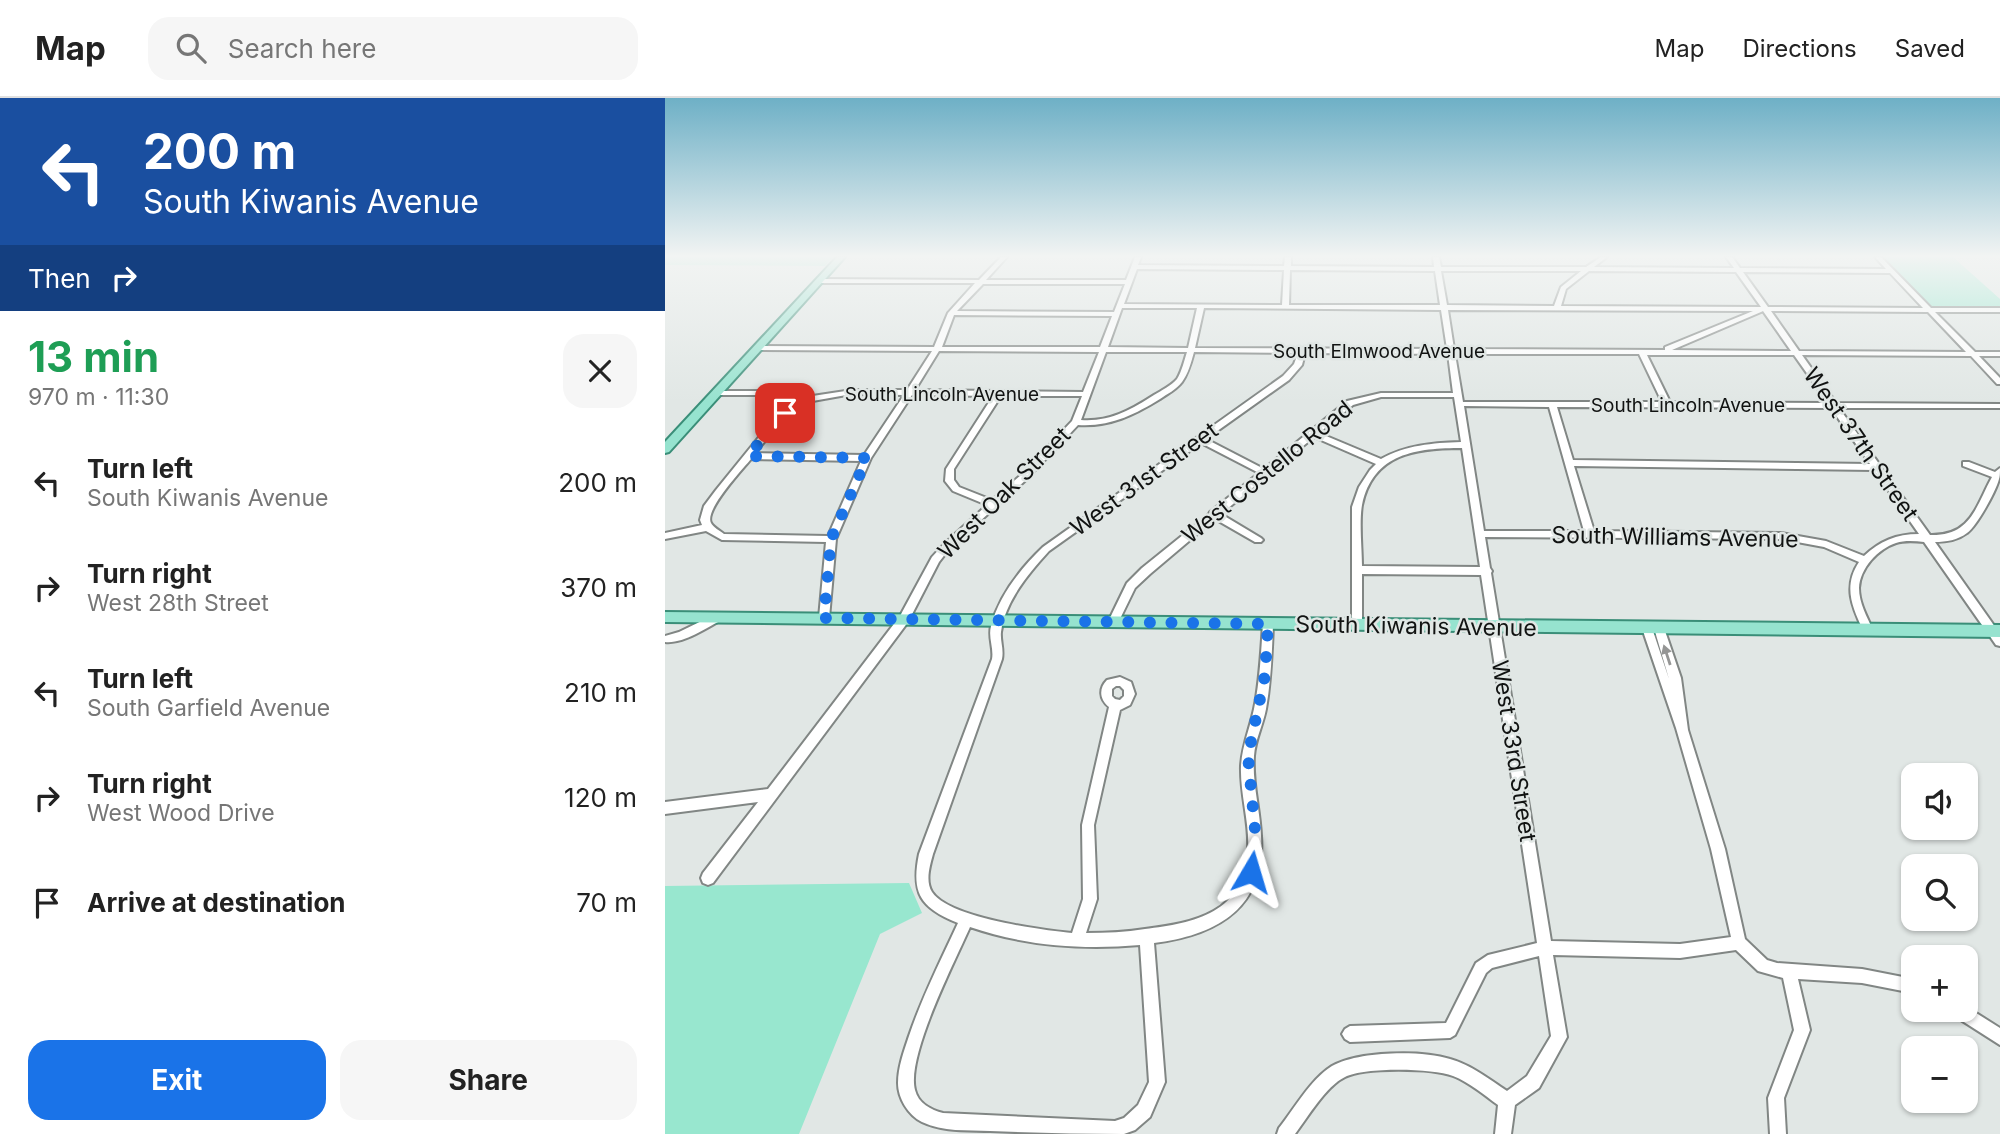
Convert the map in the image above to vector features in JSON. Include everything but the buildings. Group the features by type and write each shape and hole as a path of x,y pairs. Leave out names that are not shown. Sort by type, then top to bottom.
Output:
{"main road":[{"path":"665,449 797,305"},
{"name":"South Kiwanis Avenue","path":"665,617 1868,630 1997,635"}],"street":[{"path":"824,618 831,539 867,458 937,349 951,313 958,305"},
{"name":"West Oak Street","path":"708,878 904,620 935,560 959,532 1024,477 1076,422 1120,305"},
{"name":"West 37th Street","path":"1763,305 1997,635"},
{"path":"1926,305 2000,382"},
{"path":"951,313 1201,307 2000,310"},
{"path":"1076,422 1097,424 1117,420 1171,388 1182,377 1201,307"},
{"name":"West 33rd Street","path":"1444,307 1559,1037 1533,1082 1507,1101"},
{"path":"1662,352 1765,309"},
{"name":"South Elmwood Avenue","path":"758,348 2000,354"},
{"name":"West 31st Street","path":"999,621 1014,589 1034,560 1293,371 1298,365 1301,351"},
{"path":"1642,352 1667,404"},
{"name":"South Lincoln Avenue","path":"717,393 791,393 805,400 852,392 1086,394"},
{"path":"992,504 956,489 949,481 950,469 998,394"},
{"name":"West Costello Road","path":"1113,622 1132,586 1159,558 1350,403 1371,396 1459,399"},
{"name":"South Lincoln Avenue","path":"1459,399 1552,404 2000,406"},
{"path":"805,400 775,423 709,506 705,520 708,527 722,537 831,539"},
{"path":"1552,404 1590,535"},
{"path":"1312,433 1382,463"},
{"path":"1200,439 1263,472"},
{"path":"1357,626 1357,507 1362,488 1382,463 1398,452 1417,446 1466,445"},
{"path":"748,456 867,458"},
{"path":"1571,463 1877,467"},
{"path":"1868,630 1854,601 1856,574 1872,551 1884,542 1904,538 1948,537 1967,528 1998,473 1966,464"},
{"path":"1213,514 1258,540"},
{"path":"665,536 708,527"},
{"name":"South Williams Avenue","path":"1481,534 1796,537 1826,544 1865,561"},
{"path":"1357,570 1487,572"},
{"path":"667,640 691,618"},
{"path":"667,640 716,618"},
{"path":"999,621 995,639 1000,650 926,854 921,880 927,897 941,911 966,920 1077,941 1146,936 1202,926 1228,910 1244,891 1251,872 1255,830 1248,756 1265,675 1268,624"},
{"path":"1653,628 1675,718 1682,730 1718,849 1739,943 1763,966 1790,972 1862,976 1901,984"},
{"path":"1077,941 1090,899 1089,825 1115,704"},
{"path":"665,808 772,794"},
{"path":"966,920 913,1046 905,1081 912,1104 921,1114 943,1121 1115,1129 1129,1124 1144,1111 1153,1096 1158,1070 1146,936"},
{"path":"1350,1034 1450,1030 1481,968 1488,962 1544,948 1680,951 1739,943"},
{"path":"1778,1134 1776,1098 1802,1030 1790,972"},
{"path":"1977,1022 2000,1037"},
{"path":"1285,1134 1326,1083 1340,1071 1357,1065 1444,1065 1463,1072 1507,1101 1503,1134"}],"green space":[{"path":"1925,305 2000,305 2000,310 1929,309"},
{"path":"909,883 922,913 880,934 799,1134 665,1134 665,886"}],"route":[{"path":"785,413 748,456 867,458 831,539 824,618 1268,624 1265,675 1258,720 1248,756 1255,830 1251,872"}]}
